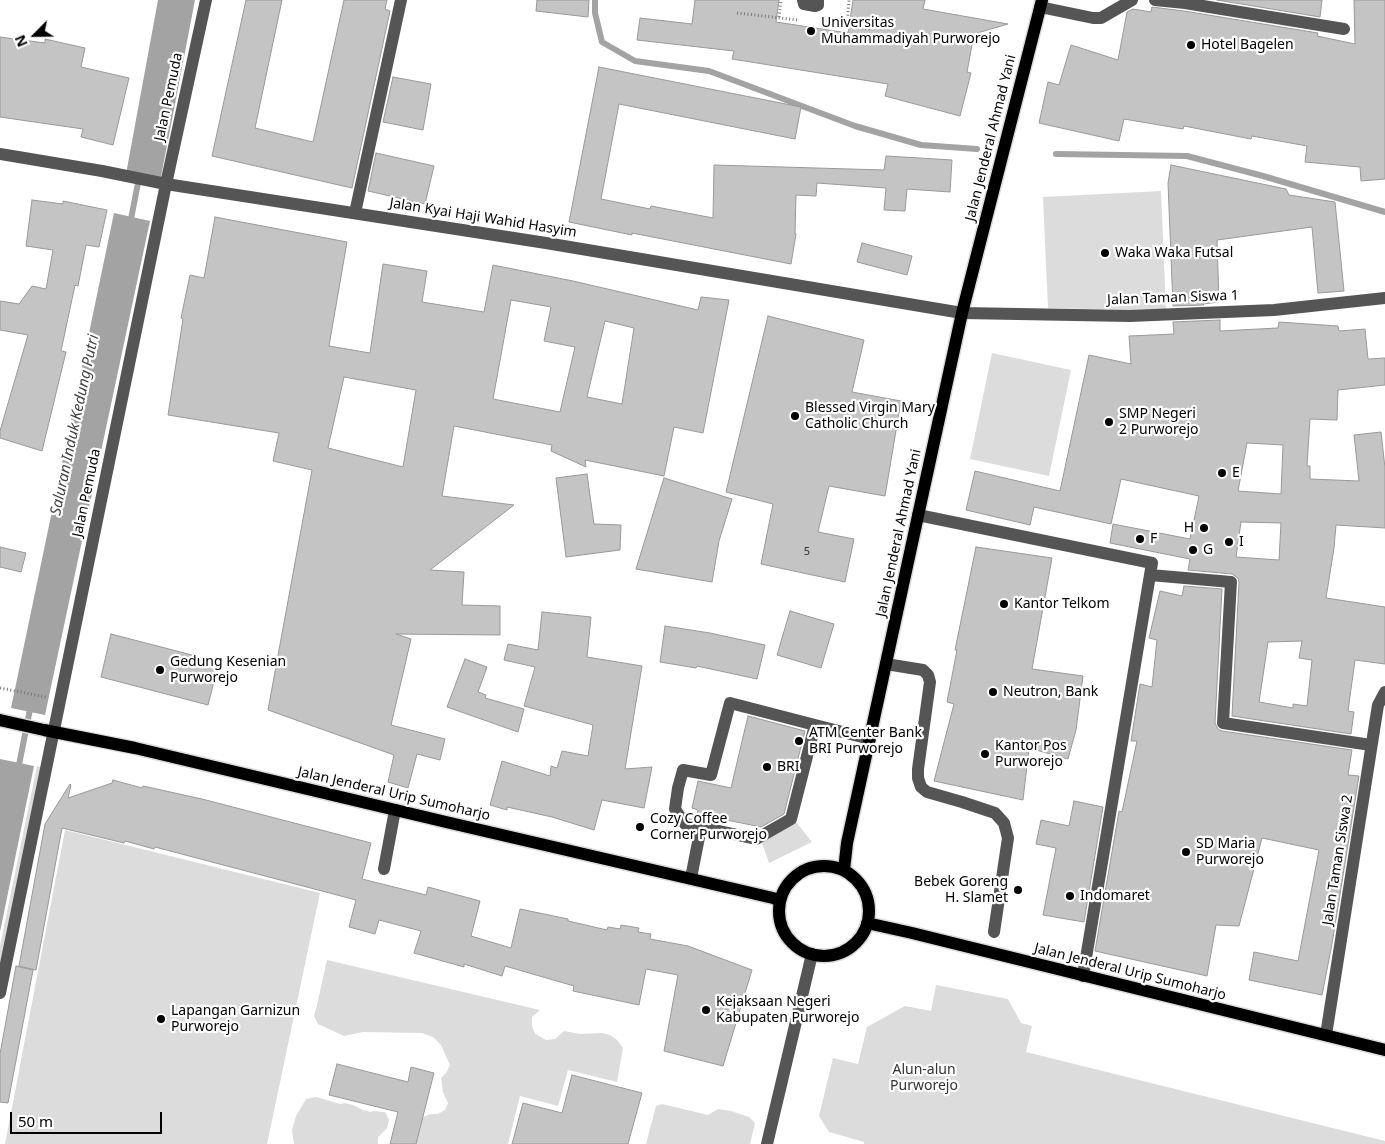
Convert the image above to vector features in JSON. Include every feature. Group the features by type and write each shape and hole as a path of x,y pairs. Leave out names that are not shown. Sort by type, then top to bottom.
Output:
{"main road":[{"name":"Jalan Jenderal Ahmad Yani","path":"844,870 847,843 962,313 1041,4"},
{"name":"Jalan Jenderal Urip Sumoharjo","path":"0,720 135,748 691,878 780,901"},
{"path":"822,866 834,867 844,870 862,888 867,899 869,911 867,923 861,936 851,946 839,953 826,956 812,954 799,948 782,928 779,915 780,901 790,880 805,870 822,866"},
{"name":"Jalan Jenderal Urip Sumoharjo","path":"867,923 1385,1050"}],"street":[{"name":"Jalan Pemuda","path":"0,993 49,731 206,0"},
{"path":"355,213 401,0"},
{"path":"803,0 804,4 815,6 818,5 818,0"},
{"path":"1041,4 1085,16 1101,18 1132,0"},
{"path":"1155,0 1185,3 1344,29"},
{"name":"Jalan Kyai Haji Wahid Hasyim","path":"0,154 166,184 355,213 962,313"},
{"name":"Jalan Taman Siswa 1","path":"962,313 1130,316 1274,310 1385,298"},
{"path":"918,515 1152,563 1083,976"},
{"path":"1150,575 1231,582 1223,723 1372,745"},
{"path":"886,664 923,670 928,675 930,682 918,770 921,787 927,792 995,813 1004,823 1008,838 994,932"},
{"name":"Jalan Taman Siswa 2","path":"1326,1035 1378,705 1385,692"},
{"path":"815,725 791,819 756,839 685,824 674,809 683,770 711,775 730,703 870,739"},
{"path":"384,869 395,810"},
{"path":"691,878 701,827"},
{"path":"767,1144 812,954"}],"path":[{"path":"778,18 781,0"},
{"path":"847,26 849,0"},
{"path":"0,688 55,699"}],"green space":[{"name":"Waka Waka Futsal","path":"1161,191 1166,311 1048,308 1043,197"},
{"path":"992,353 1071,370 1049,476 970,459"},
{"path":"37,766 43,768 0,981 0,946"},
{"path":"793,818 812,842 769,863 761,840"},
{"name":"Lapangan Garnizun Purworejo","path":"65,830 320,893 267,1144 5,1144"},
{"path":"327,960 540,1010 532,1017 532,1026 535,1034 546,1040 555,1039 564,1031 580,1034 602,1033 610,1035 623,1048 617,1082 568,1070 558,1106 520,1096 508,1144 412,1144 421,1118 430,1114 438,1114 445,1110 448,1103 443,1092 441,1078 450,1065 441,1045 433,1037 422,1033 363,1032 344,1036 318,1024 314,1016"},
{"name":"Alun-alun Purworejo","path":"936,985 1008,999 1021,1023 1032,1026 1026,1052 1385,1141 1385,1144 864,1144 864,1142 829,1132 819,1116 833,1058 858,1064 867,1027 905,1006 931,1011"},
{"path":"316,1097 340,1104 353,1105 370,1112 385,1112 389,1120 387,1128 378,1137 378,1144 294,1144 292,1130 296,1116 306,1099"},
{"path":"662,1104 708,1115 718,1109 749,1117 755,1123 750,1144 646,1144 656,1106"}],"water":[{"path":"158,0 195,0 160,182 126,174"},
{"path":"114,213 150,221 45,715 11,708"},
{"path":"0,759 34,766 0,932"}],"building":[{"path":"246,0 282,0 255,128 313,142 344,0 387,0 385,9 390,11 352,188 212,156"},
{"path":"537,0 589,0 588,17 536,11"},
{"path":"695,0 779,0 776,22 848,33 853,0 925,0 923,9 1008,24 974,34 967,72 971,73 960,116 885,96 888,84 732,59 734,51 637,40 640,18 692,24"},
{"path":"1217,0 1322,0 1320,17"},
{"path":"1354,0 1385,0 1385,179 1361,181 1360,167 1305,162 1307,146 1252,136 1251,139 1184,126 1183,129 1124,119 1119,141 1039,123 1048,82 1059,85 1071,45 1118,60 1127,12 1133,9 1151,12 1152,7 1184,11 1318,33 1317,36 1355,44"},
{"path":"0,37 45,43 45,39 85,48 81,67 129,78 113,145 81,137 83,129 0,117"},
{"path":"599,67 801,107 795,139 619,104 601,199 650,209 651,206 713,218 714,165 884,170 886,156 952,160 950,192 907,189 905,211 884,210 886,188 817,183 816,196 796,195 796,234 791,264 569,222"},
{"path":"393,77 431,84 423,130 383,122"},
{"path":"376,153 434,166 425,204 368,191"},
{"path":"1171,165 1286,189 1289,195 1335,202 1344,291 1318,293 1312,227 1217,240 1219,302 1204,305 1173,306 1168,183"},
{"path":"32,200 63,204 63,201 107,210 99,247 86,245 78,286 75,285 61,351 66,352 42,451 0,438 0,431 28,335 0,330 0,301 19,304 32,286 46,289 53,250 26,246"},
{"path":"215,217 347,242 329,346 370,353 383,264 427,271 422,302 484,312 493,265 573,281 698,310 701,297 729,300 703,433 674,427 664,476 585,460 586,467 551,451 552,445 454,426 442,496 514,505 430,570 464,572 462,605 500,606 500,635 396,634 411,639 391,725 445,739 440,760 417,754 408,788 388,782 394,755 268,710 312,470 273,461 279,433 168,415 183,319 181,318 190,275 204,278","holes":["511,300 551,307 544,341 575,347 560,412 493,399","605,321 634,328 622,404 587,397","344,377 416,390 403,467 328,448"]},
{"path":"862,243 912,256 907,275 857,262"},
{"name":"Blessed Virgin Mary Catholic Church","path":"768,316 864,340 852,392 901,401 885,496 829,486 818,532 854,539 845,582 761,564 773,504 726,492"},
{"path":"1220,320 1220,331 1278,328 1279,322 1338,326 1339,331 1365,329 1368,359 1385,358 1385,385 1338,390 1337,420 1310,419 1307,466 1310,466 1310,479 1359,481 1354,435 1381,432 1385,468 1385,528 1336,525 1326,598 1385,607 1385,664 1355,660 1348,711 1354,712 1351,734 1232,716 1238,578 1232,574 1188,570 1190,559 1110,543 1113,524 1190,539 1199,496 1121,479 1111,524 1034,507 1030,525 966,510 975,471 1060,491 1089,355 1131,364 1129,336 1174,334 1173,322","holes":["1247,443 1283,445 1281,494 1238,491","1241,522 1281,523 1279,560 1236,557","1302,641 1299,658 1312,660 1307,706 1293,704 1293,708 1259,702 1268,642"]},
{"path":"587,474 594,524 621,525 620,550 566,557 556,478"},
{"path":"664,478 732,499 719,541 712,582 636,569"},
{"path":"0,547 26,553 21,572 0,567"},
{"path":"976,547 1052,558 1032,669 1083,676 1076,730 1068,759 1029,748 1023,800 934,781 954,704 947,702 957,650 955,650"},
{"path":"1184,586 1222,589 1215,723 1218,729 1352,750 1348,775 1359,776 1322,995 1249,980 1254,952 1298,961 1319,850 1262,838 1239,926 1216,925 1207,976 1095,951 1119,811 1122,812 1137,741 1131,741 1140,684 1152,687 1157,640 1149,638 1160,591 1182,596"},
{"path":"790,611 834,624 821,668 777,655"},
{"path":"542,612 591,617 587,657 642,666 625,769 652,767 644,808 602,800 594,830 552,817 507,807 507,810 490,805 502,761 550,776 551,766 557,768 562,751 588,756 593,725 524,706 535,667 504,660 508,644 538,650"},
{"path":"665,626 710,633 765,645 757,679 697,666 696,668 660,662"},
{"name":"Gedung Kesenian Purworejo","path":"111,634 219,662 208,705 101,677"},
{"path":"465,659 487,667 478,692 486,695 485,698 524,709 518,732 447,707"},
{"name":"BRI","path":"748,716 805,731 784,814 761,827 697,814 698,810 692,808 698,781 731,788"},
{"path":"113,780 142,788 143,786 202,799 371,843 362,879 426,895 428,887 480,901 471,936 511,948 520,909 568,919 568,921 607,930 608,927 620,929 621,925 639,928 638,932 651,934 650,939 688,946 752,970 723,1066 664,1051 678,975 646,969 639,1005 573,991 574,986 505,966 502,976 464,964 464,967 414,953 421,931 379,920 375,934 349,927 356,900 155,847 154,849 125,841 124,843 62,828 36,970 19,966 45,824 70,784 68,798 112,783"},
{"path":"1074,801 1103,807 1084,922 1043,915 1056,848 1036,844 1041,820 1069,826"},
{"path":"16,966 33,970 8,1103 0,1102 0,1054"},
{"path":"337,1064 408,1082 411,1067 434,1073 416,1144 390,1144 398,1112 329,1095"},
{"path":"572,1075 642,1093 628,1144 512,1144 523,1103 562,1113"}],"waterway":[{"path":"595,0 595,13 602,42 635,61 709,71 855,126 921,145 977,149"},
{"path":"1056,154 1187,156 1385,212"},
{"name":"Saluran Induk Kedung Putri","path":"130,224 139,178"},
{"name":"Saluran Induk Kedung Putri","path":"18,770 31,704"}],"place":[{"name":"Universitas Muhammadiyah Purworejo","path":"811,31"},
{"name":"Hotel Bagelen","path":"1191,45"},
{"name":"Waka Waka Futsal","path":"1105,253"},
{"name":"Blessed Virgin Mary Catholic Church","path":"795,416"},
{"name":"SMP Negeri 2 Purworejo","path":"1109,422"},
{"name":"E","path":"1222,473"},
{"name":"H","path":"1204,528"},
{"name":"F","path":"1140,539"},
{"name":"I","path":"1229,542"},
{"name":"G","path":"1193,550"},
{"name":"Kantor Telkom","path":"1004,604"},
{"name":"Gedung Kesenian Purworejo","path":"160,670"},
{"name":"Neutron, Bank","path":"993,692"},
{"name":"ATM Center Bank BRI Purworejo","path":"799,741"},
{"name":"Kantor Pos Purworejo","path":"985,754"},
{"name":"BRI","path":"767,767"},
{"name":"Cozy Coffee Corner Purworejo","path":"640,827"},
{"name":"SD Maria Purworejo","path":"1186,852"},
{"name":"Bebek Goreng H. Slamet","path":"1018,890"},
{"name":"Indomaret","path":"1070,896"},
{"name":"Kejaksaan Negeri Kabupaten Purworejo","path":"706,1010"},
{"name":"Lapangan Garnizun Purworejo","path":"161,1019"}]}
